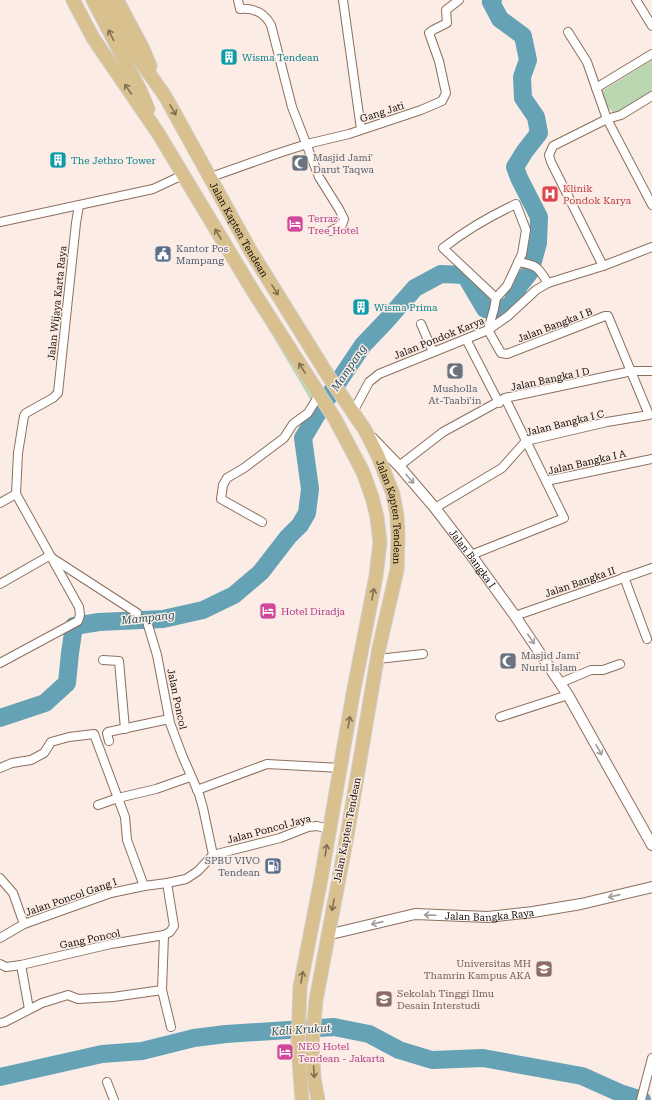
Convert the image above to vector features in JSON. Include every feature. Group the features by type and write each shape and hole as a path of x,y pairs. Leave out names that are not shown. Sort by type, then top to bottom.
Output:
{"main road":[{"name":"Jalan Kapten Tendean","path":"73,0 93,38 158,133 249,284 335,419 363,472 377,517 380,542 376,576 300,987 298,1046 302,1100"},
{"name":"Jalan Kapten Tendean","path":"93,0 141,92 158,133"},
{"name":"Jalan Kapten Tendean","path":"105,0 134,52 158,85 211,177 250,250 327,374 365,430 378,456 393,494 397,516 398,538 395,584 378,659 347,836 317,990 312,1044 314,1078 318,1100"},
{"name":"Jalan Kapten Tendean","path":"117,0 144,49 158,85"}],"street":[{"path":"238,0 240,9 250,8 258,12 267,17 271,25 292,107 319,177 344,219 342,225 331,231"},
{"path":"343,0 361,129"},
{"name":"Gang Jati","path":"211,177 307,144 349,134 421,110 442,101 446,93 443,75 430,33 447,23 448,20 446,10 459,0"},
{"path":"636,0 652,26"},
{"path":"568,32 587,62 608,119 652,205"},
{"path":"596,88 652,54"},
{"path":"603,266 549,155 553,146 608,119 621,115 652,96"},
{"path":"0,222 153,189 183,175"},
{"path":"488,330 496,298 507,286 522,254 526,230 516,204 462,233 443,248 496,298"},
{"name":"Jalan Wijaya Karta Raya","path":"16,494 18,453 24,416 53,398 58,393 79,205"},
{"name":"Jalan Pondok Karya","path":"351,410 369,382 379,374 488,330 508,316 536,290 548,283 603,266 652,247"},
{"path":"518,262 538,268 548,283"},
{"name":"Jalan Bangka I B","path":"488,330 501,353 507,354 608,316 632,371"},
{"path":"421,324 433,352"},
{"path":"466,339 526,441 546,481"},
{"name":"Jalan Bangka I D","path":"399,466 443,432 502,401 632,371 652,371"},
{"name":"Jalan Bangka I C","path":"435,508 502,468 526,441 607,422 651,419 632,371"},
{"path":"262,522 221,499 223,484 227,478 244,468 284,438 293,424 308,413 321,398"},
{"name":"Jalan Bangka I","path":"365,430 399,466 435,508 471,554 515,616 568,695 652,845"},
{"name":"Jalan Bangka I A","path":"471,554 564,518 546,481 652,458"},
{"path":"0,503 16,494 79,608 80,615 78,621 0,663"},
{"path":"0,584 50,556"},
{"path":"50,556 137,612"},
{"name":"Jalan Bangka II","path":"515,616 652,568"},
{"path":"624,577 647,639"},
{"name":"Jalan Poncol","path":"148,625 157,655 169,719 203,808 213,854"},
{"path":"378,659 423,654"},
{"path":"103,660 119,661 125,729"},
{"path":"560,683 591,670 603,670 620,664"},
{"path":"500,717 568,695"},
{"path":"109,742 107,733 169,719"},
{"path":"0,768 12,763 30,760 44,754 51,742 69,737 94,734 125,817 127,840 144,886"},
{"path":"197,790 267,764 341,768"},
{"path":"98,805 118,798 156,789 190,776"},
{"name":"Jalan Poncol Jaya","path":"213,854 280,838 308,827 316,826 330,829"},
{"name":"Jalan Poncol Gang I","path":"0,938 24,924 111,893 186,879 198,871 213,854"},
{"path":"0,878 15,896 24,924"},
{"path":"167,883 174,926 170,932 164,935 162,990 171,1027"},
{"name":"Jalan Bangka Raya","path":"327,934 415,914 488,917 533,912 581,904 652,887"},
{"name":"Gang Poncol","path":"0,964 6,967 21,966 111,944 164,935"},
{"path":"21,966 29,1009"},
{"path":"0,1023 54,998 68,995 78,999 113,997 162,990"},
{"path":"641,1100 652,1058"},
{"path":"107,1082 114,1100"}],"green space":[{"path":"652,60 652,94 616,115 605,105 602,91"},
{"path":"249,296 319,395 313,404"}],"waterway":[{"name":"Mampang","path":"0,718 45,703 67,683 74,626 99,622 163,619 203,610 234,595 261,572 288,537 300,525 307,513 310,489 303,438 322,406 363,345 415,288 441,274 465,275 485,309 498,313 512,303 519,286 530,272 538,243 539,217 515,167 539,133 536,117 523,98 522,77 528,60 523,36 500,19 491,2 493,0"},
{"name":"Kali Krukut","path":"0,1077 102,1054 142,1051 194,1038 226,1034 334,1027 369,1034 399,1050 432,1060 483,1058 582,1076 620,1093 642,1100"}],"place":[{"name":"Wisma Tendean","path":"229,57"},
{"name":"The Jethro Tower","path":"58,160"},
{"name":"Masjid Jami' Darut Taqwa","path":"300,163"},
{"name":"Klinik Pondok Karya","path":"550,194"},
{"name":"Terraz Tree Hotel","path":"295,224"},
{"name":"Kantor Pos Mampang","path":"163,254"},
{"name":"Wisma Prima","path":"361,307"},
{"name":"Musholla At-Taabi'in","path":"455,371"},
{"name":"Hotel Diradja","path":"268,611"},
{"name":"Masjid Jami' Nurul Islam","path":"508,661"},
{"name":"SPBU VIVO Tendean","path":"273,866"},
{"name":"Universitas MH Thamrin Kampus AKA","path":"544,969"},
{"name":"Sekolah Tinggi Ilmu Desain Interstudi","path":"384,999"},
{"name":"NEO Hotel Tendean - Jakarta","path":"285,1052"}]}
